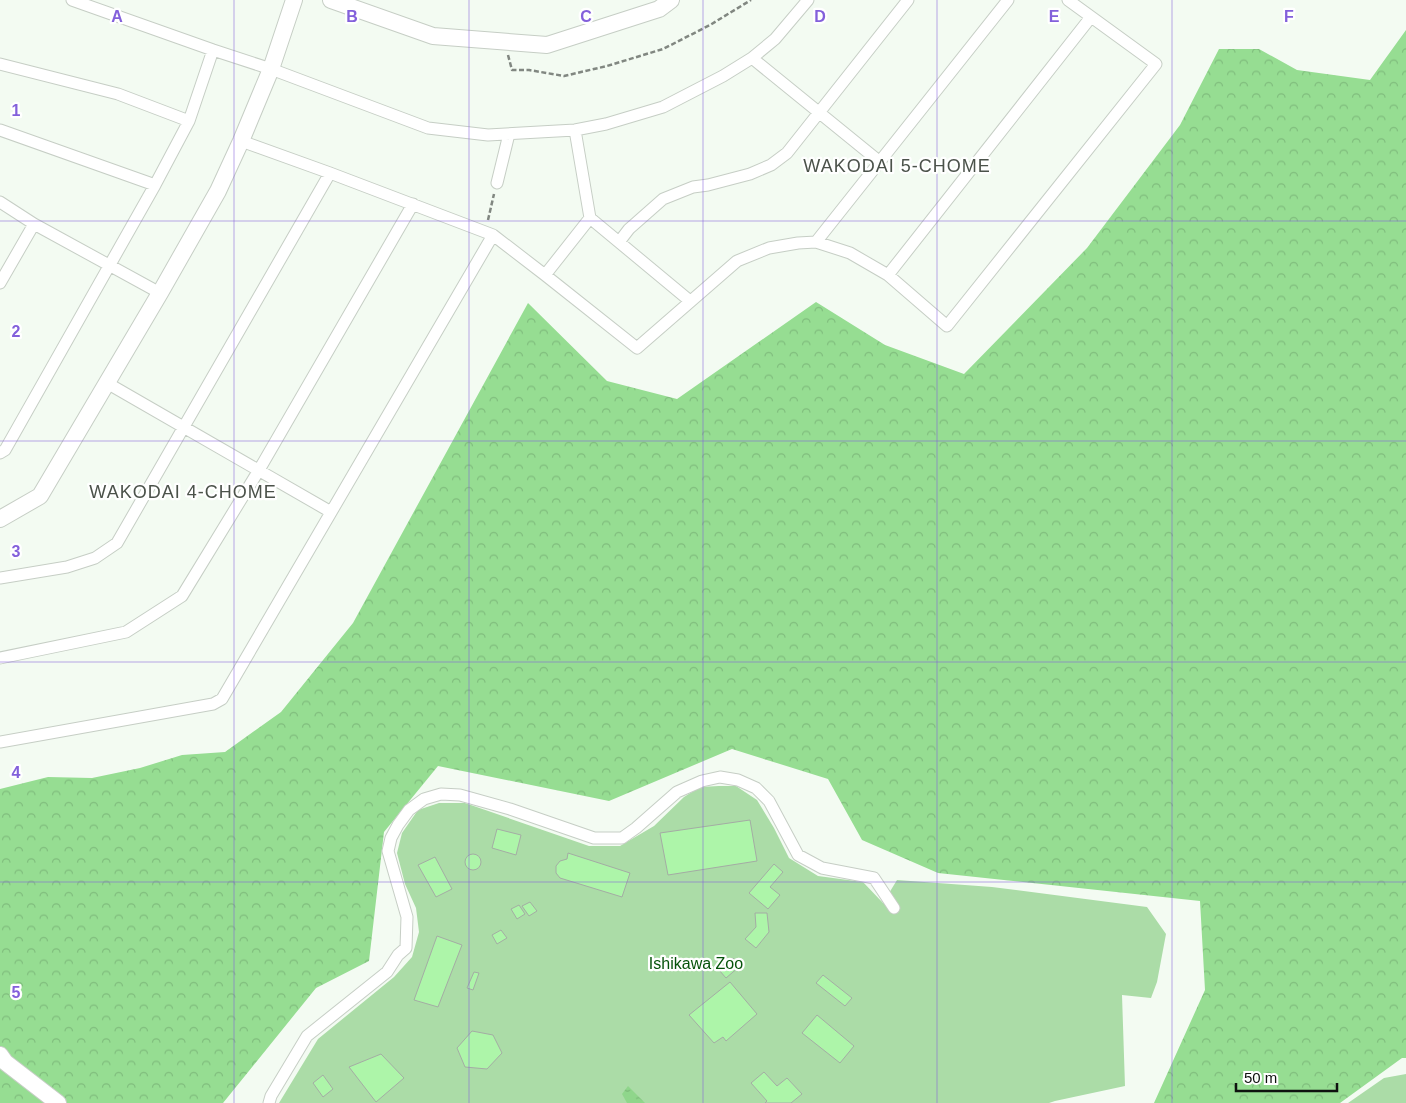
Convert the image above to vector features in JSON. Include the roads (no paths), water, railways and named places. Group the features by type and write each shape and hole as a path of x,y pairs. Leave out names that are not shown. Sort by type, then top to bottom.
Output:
{"street":[{"path":"72,0 271,69 428,128 488,134 575,130 606,124 663,107 723,76 752,58 775,39 808,0"},
{"path":"0,519 40,496 218,191 271,69 294,0"},
{"path":"331,0 432,36 547,45 659,9 671,0"},
{"path":"619,242 629,229 664,199 693,187 750,174 771,164 787,153 908,0"},
{"path":"816,242 1008,0"},
{"path":"241,141 489,234 545,274 637,348 737,261 769,248 798,243 816,242 850,253 888,275 947,326 1156,64 1068,0"},
{"path":"888,275 1091,17"},
{"path":"0,454 5,450 155,185 188,121 213,50"},
{"path":"752,58 880,162"},
{"path":"0,64 118,94 188,121"},
{"path":"0,130 155,185"},
{"path":"575,130 590,218 690,301"},
{"path":"497,183 509,134"},
{"path":"0,578 67,567 95,558 117,543 185,428 330,173"},
{"path":"0,202 34,224 160,293"},
{"path":"0,658 126,632 182,596 259,470 413,204"},
{"path":"545,274 590,218"},
{"path":"0,284 34,224"},
{"path":"0,742 213,704 222,699 489,234"},
{"path":"107,383 331,512"},
{"path":"269,1103 271,1096 307,1036 387,972 398,955 406,948 407,917 388,851 391,838 398,825 409,810 424,799 441,794 460,795 510,809 594,838 622,838 677,792 702,780 720,777 738,780 756,788 769,801 798,855 822,868 874,878 894,908"},
{"path":"0,1055 5,1062 58,1103"}],"water":[{"path":"628,1086 645,1103 627,1103 622,1094"}],"district":[{"name":"WAKODAI 5-CHOME","path":"897,166"},
{"name":"WAKODAI 4-CHOME","path":"183,492"}],"park label":[{"name":"Ishikawa Zoo","path":"696,963"}]}
